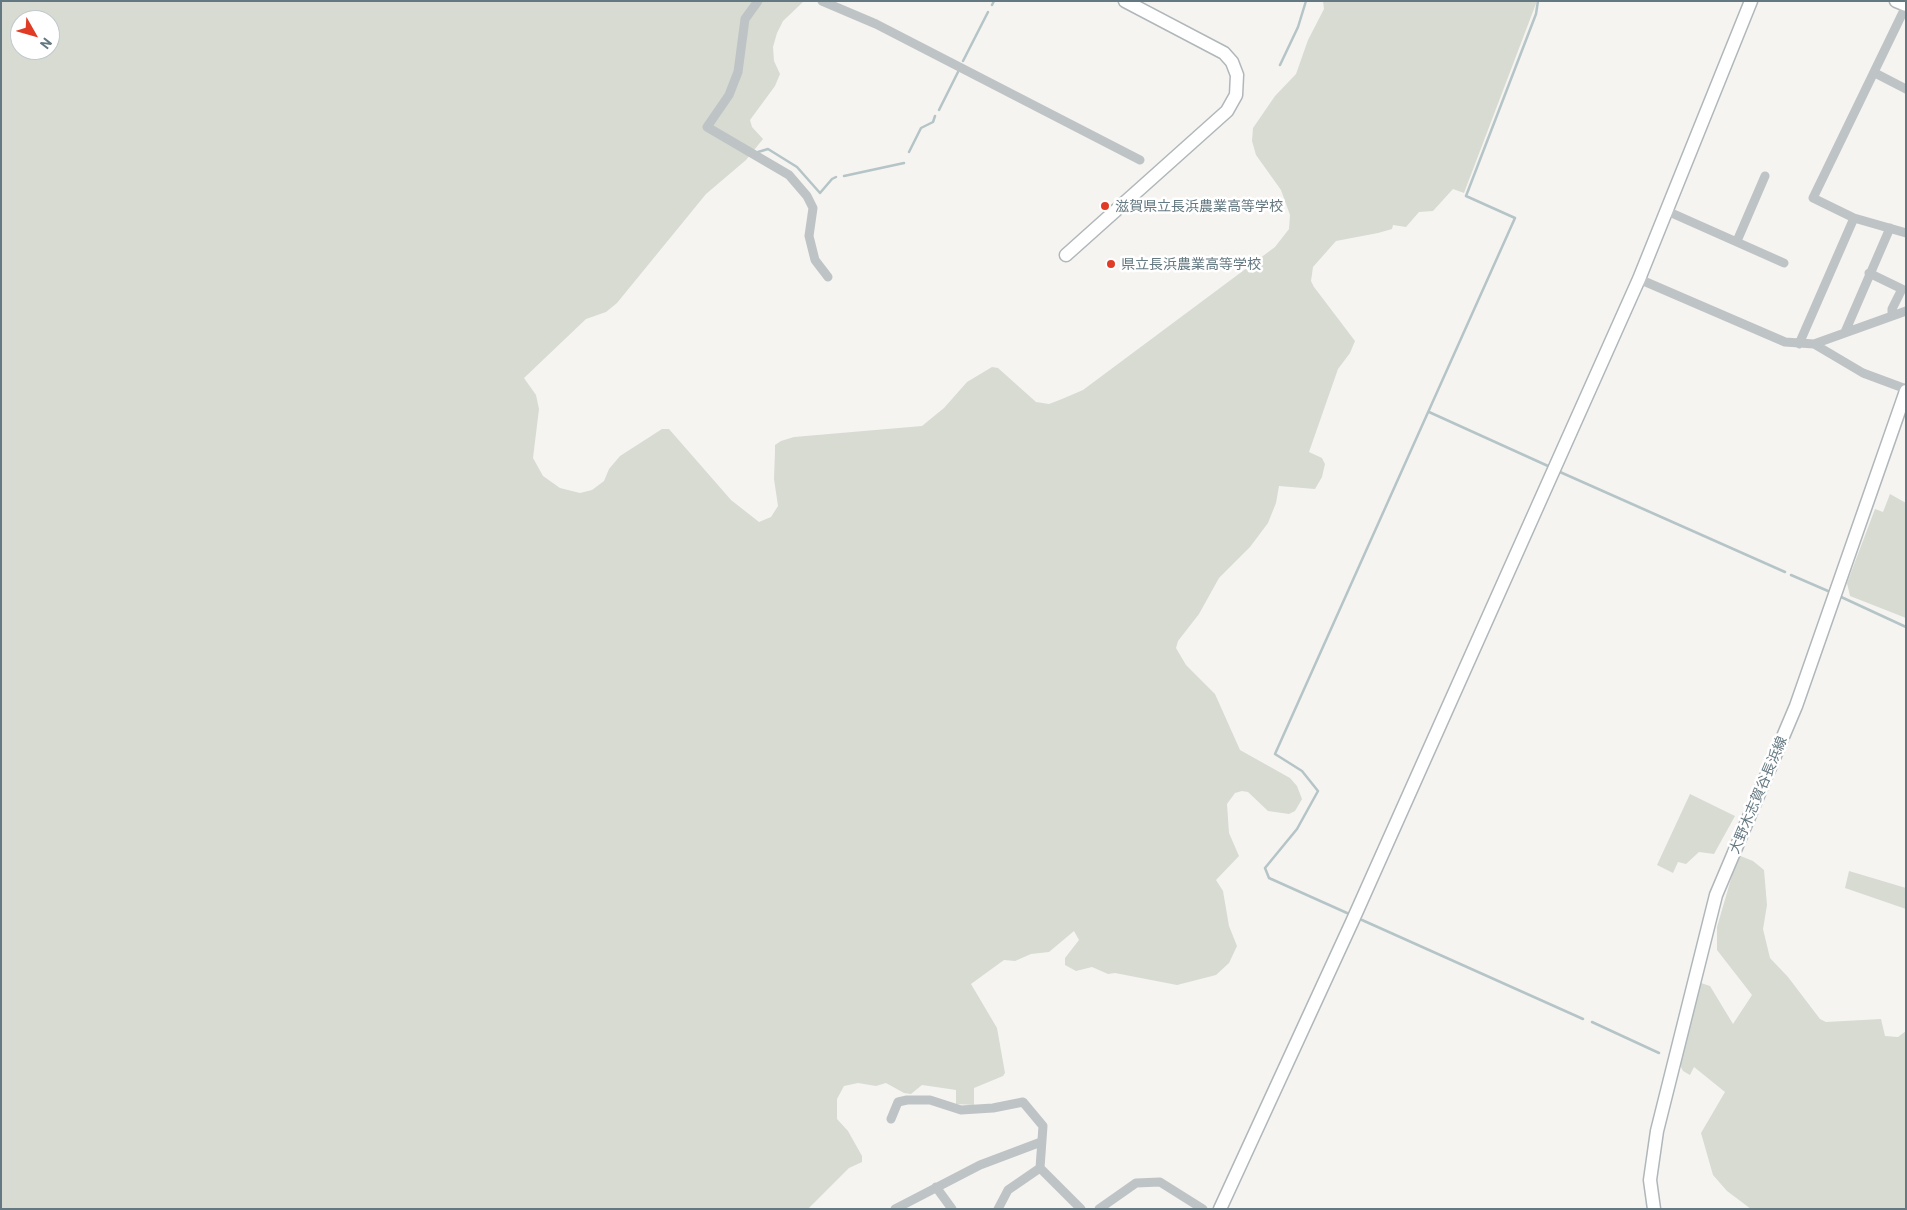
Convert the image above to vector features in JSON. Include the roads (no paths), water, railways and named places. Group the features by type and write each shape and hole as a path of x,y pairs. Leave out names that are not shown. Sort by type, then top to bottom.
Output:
{"street":[{"path":"758,1 745,19 735,80 729,95 707,128 789,175 807,196 813,208 809,236 815,260 828,277"},
{"path":"822,1 884,28 1140,160"},
{"path":"1066,255 1227,111 1236,95 1237,75 1228,56 1217,48 1125,1"},
{"path":"1220,1209 1356,913 1639,279 1751,1"},
{"path":"1896,1 1906,6 1813,198 1854,218 1906,233"},
{"path":"1875,73 1906,90"},
{"path":"1737,241 1766,176"},
{"path":"1668,211 1784,263"},
{"path":"1799,344 1854,218"},
{"path":"1844,332 1890,228"},
{"path":"1869,273 1902,288 1892,316"},
{"path":"1639,279 1762,333 1785,342 1799,344 1814,344 1906,311"},
{"path":"1814,344 1863,372 1906,390"},
{"name":"大野木志賀谷長浜線","path":"1652,1206 1650,1180 1657,1131 1716,895 1796,706 1906,390"},
{"path":"891,1119 898,1102 907,1100 930,1100 961,1110 993,1108 1023,1102 1043,1126 1040,1168 1081,1209"},
{"path":"895,1209 980,1165 1041,1142"},
{"path":"998,1209 1008,1190 1040,1168"},
{"path":"1099,1209 1136,1183 1160,1182 1203,1209"},
{"path":"936,1187 952,1209"}],"waterway":[{"path":"992,5 994,1"},
{"path":"1280,65 1298,27 1306,1"},
{"path":"1347,913 1269,878 1265,868 1297,829 1318,791 1302,771 1275,754 1515,218 1466,196 1536,14 1538,1"},
{"path":"963,61 988,12"},
{"path":"939,110 958,72"},
{"path":"909,152 921,128 933,122 935,116"},
{"path":"758,152 768,149 797,167 820,193 836,177"},
{"path":"844,176 904,163"},
{"path":"1429,412 1548,466"},
{"path":"1560,472 1785,572"},
{"path":"1791,575 1828,591"},
{"path":"1839,596 1906,627"},
{"path":"1362,920 1583,1019"},
{"path":"1592,1022 1659,1053"}],"place":[{"name":"滋賀県立長浜農業高等学校","path":"1105,206"},
{"name":"県立長浜農業高等学校","path":"1111,264"}]}
